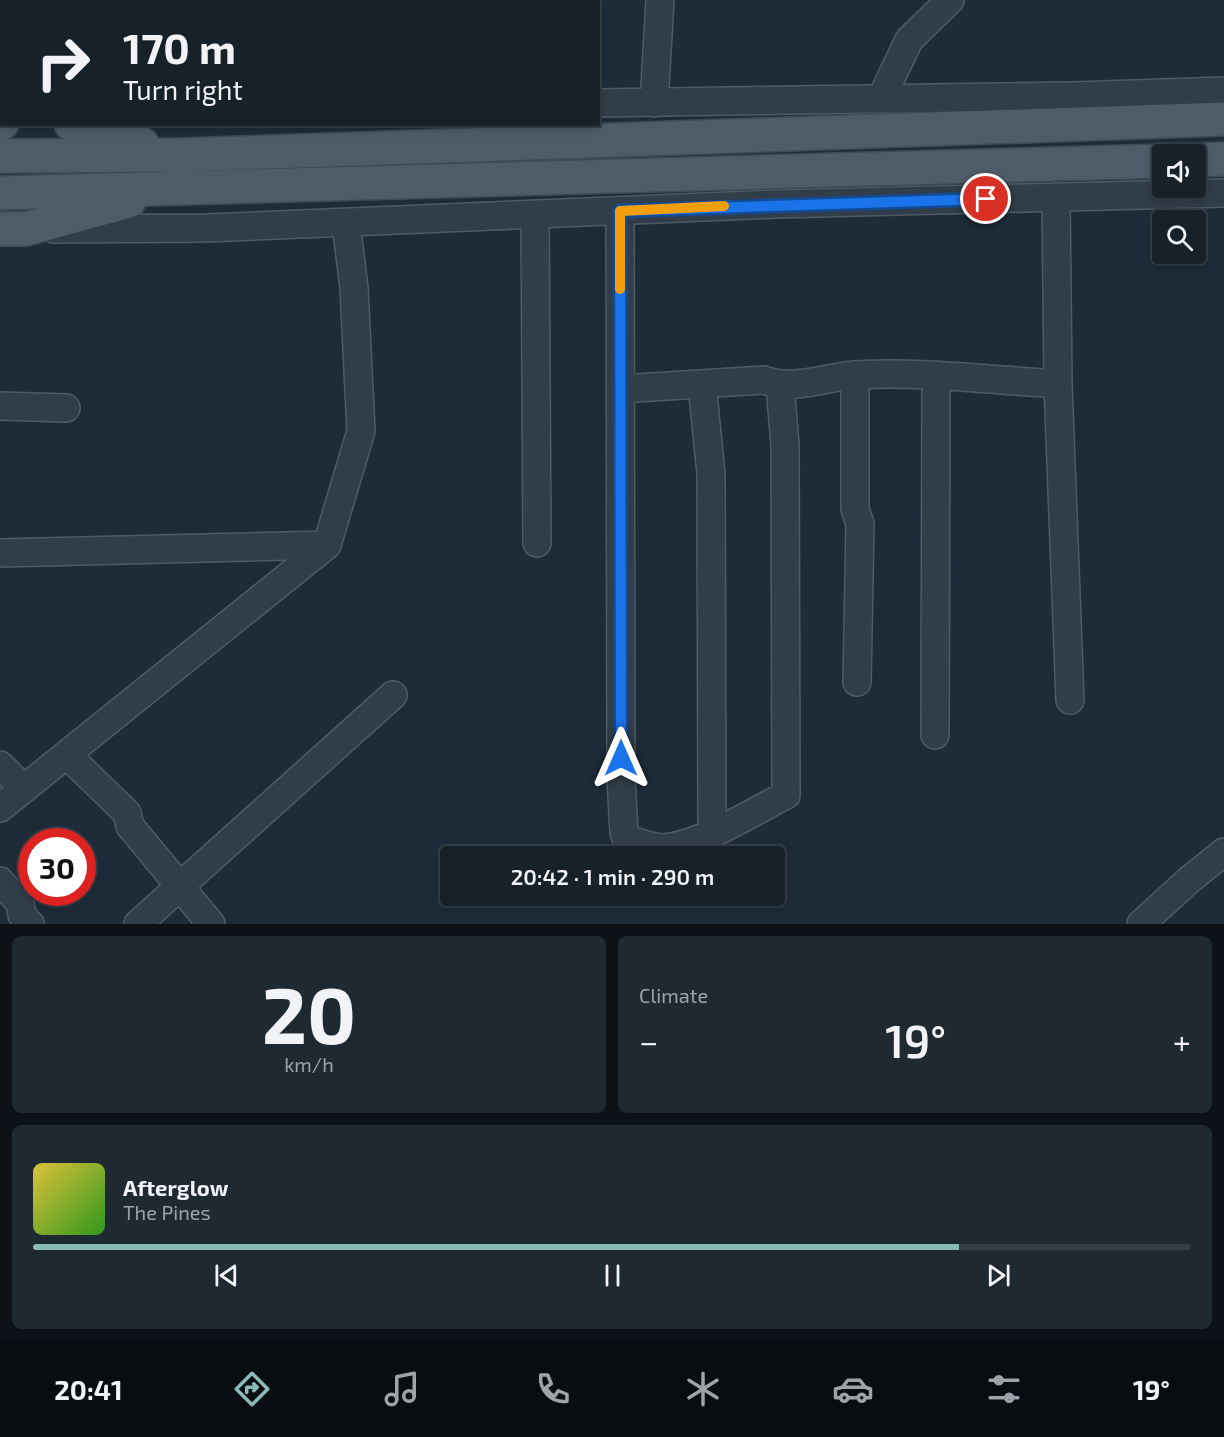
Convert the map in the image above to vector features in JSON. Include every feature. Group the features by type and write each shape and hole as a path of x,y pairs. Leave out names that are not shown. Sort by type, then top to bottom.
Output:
{"main road":[{"path":"0,156 181,155 1224,120"},
{"path":"78,126 181,155"},
{"path":"1206,160 1224,159"},
{"path":"0,193 1152,161"},
{"path":"13,229 177,188"}],"street":[{"path":"654,103 660,0"},
{"path":"881,99 909,40 950,0"},
{"path":"600,103 1224,91"},
{"path":"13,229 207,228 778,204 1224,193"},
{"path":"1056,197 1058,384 1070,700"},
{"path":"620,211 624,832 626,838 637,842 671,848 712,834 786,795 785,444 780,386"},
{"path":"535,215 537,543"},
{"path":"0,808 327,545 361,431 354,288 346,223"},
{"path":"620,389 764,380 780,386 855,375 936,376 1058,384"},
{"path":"855,375 855,509 860,524 857,682"},
{"path":"935,735 936,376"},
{"path":"702,384 711,474 712,834"},
{"path":"0,406 66,408"},
{"path":"0,553 327,545"},
{"path":"138,924 393,695"},
{"path":"67,755 127,813 130,826 211,924"},
{"path":"0,765 24,789"},
{"path":"1152,920 1188,880 1224,852"},
{"path":"0,881 20,903 21,921"}],"slow traffic":[{"path":"620,289 620,211 724,206"}],"route":[{"path":"621,758 620,211 778,204 986,199"}]}
